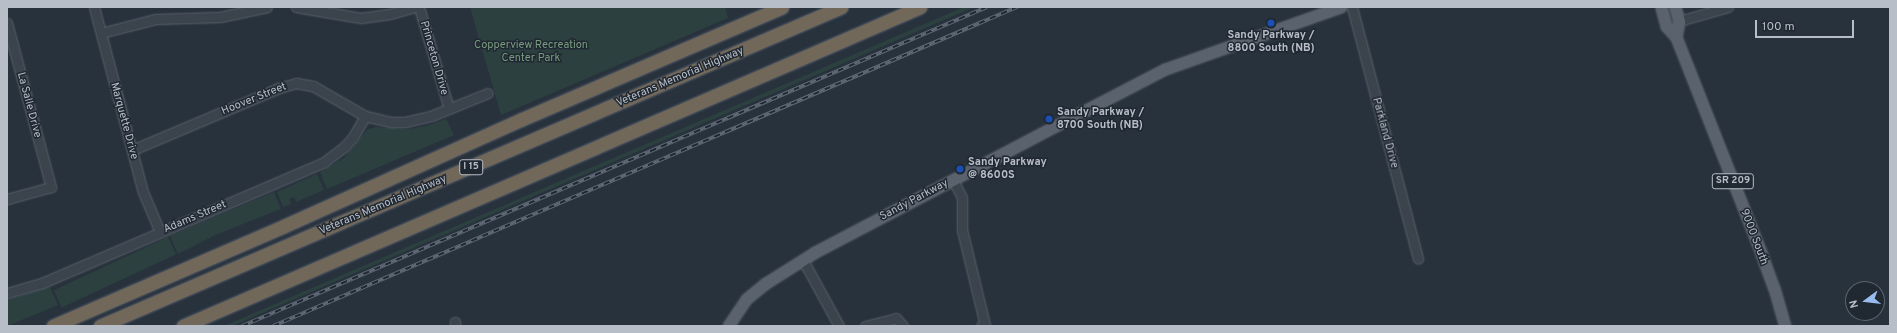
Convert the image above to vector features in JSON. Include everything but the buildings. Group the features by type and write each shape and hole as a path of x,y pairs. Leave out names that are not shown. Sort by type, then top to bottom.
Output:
{"highway":[{"path":"53,326 284,226 527,117 782,7"},
{"name":"Veterans Memorial Highway","path":"100,326 841,7"},
{"path":"183,326 920,7"}],"main road":[{"name":"Sandy Parkway","path":"728,326 746,299 766,283 803,260 1165,69 1340,7"},
{"name":"9000 South","path":"1661,7 1666,26 1676,37 1774,288 1785,326"},
{"path":"1675,7 1679,21 1676,37"}],"street":[{"name":"Marquette Drive","path":"94,7 144,192 160,232"},
{"path":"101,34 156,19 220,17 267,7"},
{"path":"296,7 361,18 390,14 414,7"},
{"name":"Princeton Drive","path":"419,7 449,109"},
{"name":"Parkland Drive","path":"1352,7 1418,259"},
{"path":"1679,21 1728,7"},
{"name":"La Salle Drive","path":"7,23 51,187 7,199"},
{"name":"Hoover Street","path":"132,150 279,88 296,83 313,86 365,116 392,122 405,122 431,116 488,92"},
{"name":"Adams Street","path":"7,293 42,283 324,162 345,146 353,137 365,116"},
{"path":"953,180 962,198 962,230 985,325 981,326"},
{"path":"803,260 840,326"},
{"path":"864,326 896,318 903,326"}],"green space":[{"name":"Copperview Recreation Center Park","path":"470,7 725,7 728,18 501,115"},
{"path":"964,7 974,7 232,326 224,326"},
{"path":"446,119 454,135 327,189 320,172 344,158 368,129 376,127 410,129 426,126"},
{"path":"317,174 324,190 296,202 294,197 289,199 291,204 283,207 277,192"},
{"path":"274,192 281,209 215,235 178,254 170,236"},
{"path":"168,237 176,254 62,307 54,290"},
{"path":"50,287 58,305 7,326 7,300"}],"railway":[{"path":"242,326 987,7"},
{"path":"273,326 1017,7"}],"place":[{"name":"Sandy Parkway / 8800 South (NB)","path":"1271,23"},
{"name":"Sandy Parkway / 8700 South (NB)","path":"1049,119"},
{"name":"Sandy Parkway @ 8600S","path":"960,169"}]}
